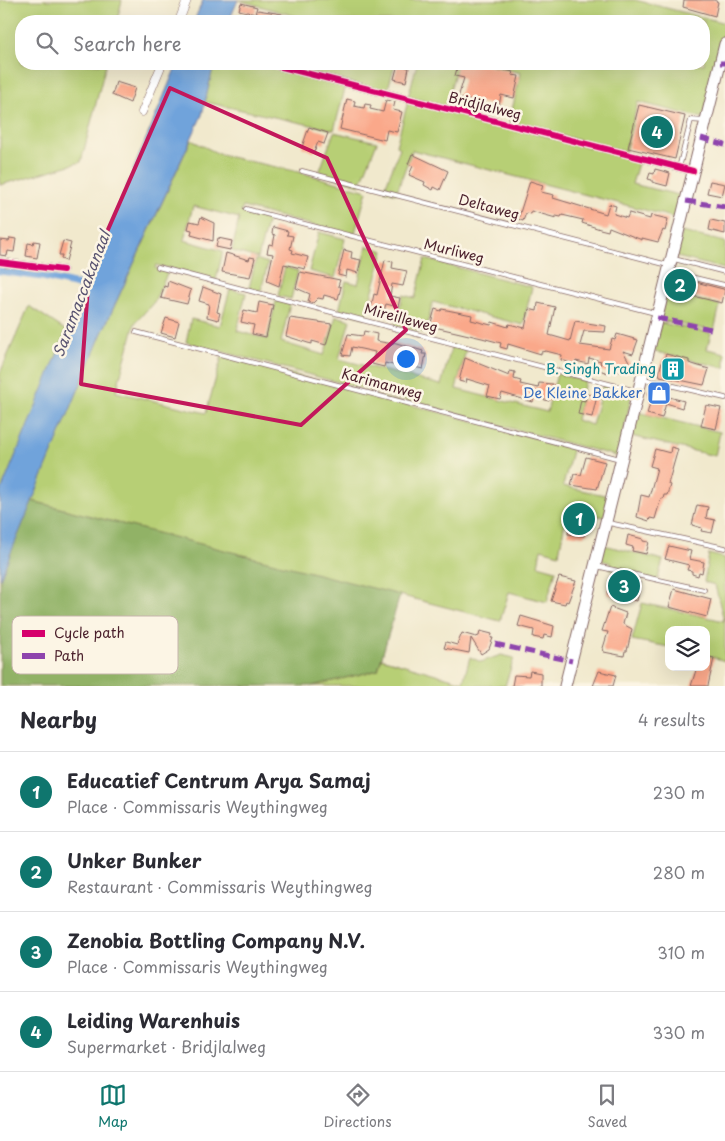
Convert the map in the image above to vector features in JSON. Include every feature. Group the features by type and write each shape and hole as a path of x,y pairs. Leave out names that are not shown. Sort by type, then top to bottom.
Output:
{"main road":[{"path":"565,686 725,44"}],"street":[{"path":"181,15 187,0"},
{"path":"142,112 160,70"},
{"name":"Bridjlalweg","path":"294,70 693,172"},
{"path":"0,262 63,270"}],"lane":[{"path":"679,168 691,120 706,122"},
{"name":"Deltaweg","path":"302,171 670,265"},
{"name":"Murliweg","path":"246,209 658,314"},
{"path":"670,265 725,272"},
{"path":"670,265 724,285"},
{"name":"Mireilleweg","path":"158,267 638,392"},
{"name":"Karimanweg","path":"136,332 622,459"},
{"path":"642,379 725,398"},
{"path":"606,522 725,548"},
{"path":"596,566 704,590"}],"highlighted area":[{"path":"170,88 327,158 406,330 301,425 81,384 89,273"}],"green space":[{"path":"0,0 122,0 118,15 15,15 15,70 104,70 81,162 0,185"},
{"path":"238,0 635,0 694,15 292,15"},
{"path":"710,19 725,23 703,118 638,102 625,152 509,122 521,73 509,70 710,70"},
{"path":"213,70 285,70 346,85 334,130 205,102"},
{"path":"310,70 393,70 387,92 310,72"},
{"path":"415,70 455,70 446,107 408,97"},
{"path":"408,101 639,160 632,184 683,196 676,218 412,150 396,194 384,190 400,148 396,146"},
{"path":"334,132 377,142 360,185 319,173"},
{"path":"191,140 221,155 299,172 367,191 354,236 243,207 241,212 268,219 258,258 232,251 239,218 193,206 184,240 223,251 216,280 156,265 155,268 168,272 154,302 135,323 116,392 206,413 222,356 573,447 563,486 609,496 604,517 567,510 559,554 541,549 538,565 556,570 547,602 509,592 500,621 32,501 101,335"},
{"path":"319,232 345,239 335,278 309,271"},
{"path":"682,232 725,242 725,269 677,257"},
{"path":"367,246 384,251 365,318 339,311 346,281 358,284"},
{"path":"256,259 268,263 261,291 249,288"},
{"path":"425,259 532,287 523,325 433,302 425,333 395,325 403,295 415,298"},
{"path":"285,267 298,271 291,299 278,296"},
{"path":"230,289 246,293 237,331 267,339 276,301 290,304 281,342 324,355 336,316 350,320 339,359 441,385 452,345 466,350 456,389 547,412 557,374 585,381 576,420 592,425 603,385 632,393 619,454 616,456 186,342 191,319 220,326"},
{"path":"667,292 720,305 714,331 660,320"},
{"path":"29,306 68,332 0,493 0,373"},
{"path":"661,323 711,333 707,349 725,353 725,368 653,351"},
{"path":"637,412 720,432 715,456 631,436"},
{"path":"32,501 400,595 378,670 312,686 0,686 0,579"},
{"path":"604,545 663,560 657,582 610,570 611,563 601,560"},
{"path":"709,554 725,558 725,661 710,656 710,626 665,626 665,646 632,640 642,603 724,621 715,585 704,582"},
{"path":"501,655 514,658 505,686 312,686 378,670 381,658 463,682 470,657 481,662"}],"water":[{"path":"203,0 238,0 232,15 197,15"},
{"path":"175,70 213,70 202,115 101,335 0,579 0,493"}],"building":[{"path":"684,0 714,0 718,2 715,16 683,7"},
{"path":"241,3 257,7 255,14 239,10"},
{"path":"258,10 282,14 282,15 257,15"},
{"path":"396,70 409,70 406,82 394,79"},
{"path":"456,70 504,70 513,72 512,75 519,76 514,98 501,95 499,106 458,98 464,78 455,76"},
{"path":"116,82 135,88 130,103 112,95"},
{"path":"347,99 355,101 354,106 364,108 365,104 371,105 370,109 383,112 386,100 395,102 393,110 402,112 397,132 387,130 385,140 340,129"},
{"path":"639,105 685,116 675,159 628,148"},
{"path":"309,127 328,133 324,144 318,142 314,152 302,147"},
{"path":"412,154 448,171 440,190 434,187 433,190 424,185 425,182 409,175 413,166 408,164"},
{"path":"655,169 670,173 667,186 648,179 650,173 654,174"},
{"path":"530,181 543,185 541,192 554,195 553,198 606,214 609,204 616,206 614,214 627,218 629,213 650,219 651,215 668,219 665,231 663,230 658,242 642,238 642,240 609,227 608,231 600,229 582,223 583,220 562,215 561,217 556,216 556,218 531,211 530,214 526,213 523,221 518,219"},
{"path":"710,181 725,184 722,196 707,193"},
{"path":"201,217 214,223 213,241 191,235 192,230 188,229 190,221 199,223"},
{"path":"711,220 725,223 725,234 709,230"},
{"path":"273,227 288,231 287,235 293,236 290,249 293,250 292,253 308,257 305,269 284,264 279,286 267,281 273,254 267,253 269,244 273,245 275,235 272,234"},
{"path":"10,238 16,239 14,252 8,251 7,256 0,255 0,240 9,241"},
{"path":"218,238 232,241 230,250 216,247"},
{"path":"34,241 40,242 37,258 26,256 28,243 33,244"},
{"path":"63,241 71,243 66,261 61,259 62,255 59,255"},
{"path":"344,250 352,252 351,258 361,260 358,273 347,270 346,277 338,275"},
{"path":"226,253 249,260 250,257 255,258 250,277 222,272"},
{"path":"385,260 393,262 392,268 407,271 403,286 392,284 390,296 400,298 398,307 386,304 384,311 371,308 374,294 377,295"},
{"path":"300,272 340,280 338,286 341,287 338,299 324,295 323,299 318,298 313,303 308,302 310,294 296,288"},
{"path":"680,278 725,290 722,303 676,292"},
{"path":"168,281 191,290 187,304 161,298 164,286 167,287"},
{"path":"203,287 221,294 217,312 220,313 218,320 207,317 209,304 199,301"},
{"path":"259,302 273,305 266,337 252,334 254,325 241,322 244,310 257,313"},
{"path":"538,303 555,307 549,335 570,341 575,321 606,326 605,332 584,331 580,345 609,349 612,339 615,340 617,334 638,340 633,354 623,351 630,363 629,366 622,368 621,372 614,370 608,373 599,370 601,361 589,358 588,364 576,361 575,364 561,360 562,355 546,351 541,352 541,354 508,344 507,349 500,347 501,343 430,326 435,309 441,311 442,309 472,315 471,320 491,325 492,322 508,327 509,324 525,328 529,309 537,311"},
{"path":"166,318 179,322 175,337 161,333"},
{"path":"290,318 332,324 326,345 312,341 312,344 286,336"},
{"path":"364,331 377,334 376,341 393,344 393,342 423,351 422,354 426,354 423,369 401,364 401,367 385,363 384,367 372,364 375,352 352,347 350,356 342,355 348,334 363,336"},
{"path":"666,354 689,360 689,363 709,369 704,385 660,376 661,365"},
{"path":"465,358 509,376 510,371 515,372 514,379 521,381 520,384 538,388 539,383 553,384 549,401 534,397 533,402 502,393 500,399 487,396 490,386 467,379 466,383 459,381"},
{"path":"651,385 670,391 669,397 684,401 682,408 666,403 662,418 647,414 652,396 648,395"},
{"path":"586,394 597,396 592,417 578,414 581,400 585,401"},
{"path":"706,405 721,408 716,429 701,426"},
{"path":"671,447 678,449 668,484 670,485 667,495 664,495 663,499 661,498 655,519 650,518 649,521 637,517 641,495 649,497 657,468 650,466 655,449 670,453"},
{"path":"586,457 605,462 597,489 571,485 574,474 581,475"},
{"path":"697,505 708,507 706,518 715,520 712,533 701,531 702,528 692,525"},
{"path":"571,512 589,517 587,534 585,533 584,536 568,534"},
{"path":"628,535 649,542 646,554 632,551 633,547 626,545"},
{"path":"669,546 691,551 689,559 704,562 702,573 699,572 698,576 692,574 692,571 687,570 689,565 665,559"},
{"path":"612,574 641,583 637,601 607,594"},
{"path":"559,577 576,581 568,602 566,601 565,604 551,601"},
{"path":"674,589 711,599 707,617 669,607"},
{"path":"610,607 626,613 623,624 632,629 624,656 604,652 603,648 608,632 602,631"},
{"path":"521,616 554,626 552,637 544,635 543,639 533,637 534,630 518,626"},
{"path":"480,631 492,634 491,638 493,638 489,649 481,654 471,638 469,653 444,648 446,642 457,645 462,633 476,637 479,636"},
{"path":"710,657 714,658 708,686 691,686 696,671 710,671"},
{"path":"530,671 541,673 541,686 512,686 514,675 529,676"},
{"path":"599,671 616,675 613,686 593,686"}],"waterway":[{"name":"Saramaccakanaal","path":"0,271 43,277 95,289"}],"marked path":[{"path":"720,63 725,63"},
{"path":"701,138 725,145"},
{"path":"686,201 725,207"},
{"path":"657,318 711,329"},
{"path":"495,644 572,661"}],"cycle path":[{"path":"294,70 693,171"},
{"path":"0,262 63,270"}],"place":[{"name":"Leiding Warenhuis","path":"657,132"},
{"name":"Unker Bunker","path":"680,285"},
{"name":"B. Singh Trading","path":"673,369"},
{"name":"De Kleine Bakker","path":"659,393"},
{"name":"Educatief Centrum Arya Samaj","path":"579,519"},
{"name":"Zenobia Bottling Company N.V.","path":"624,586"}]}
